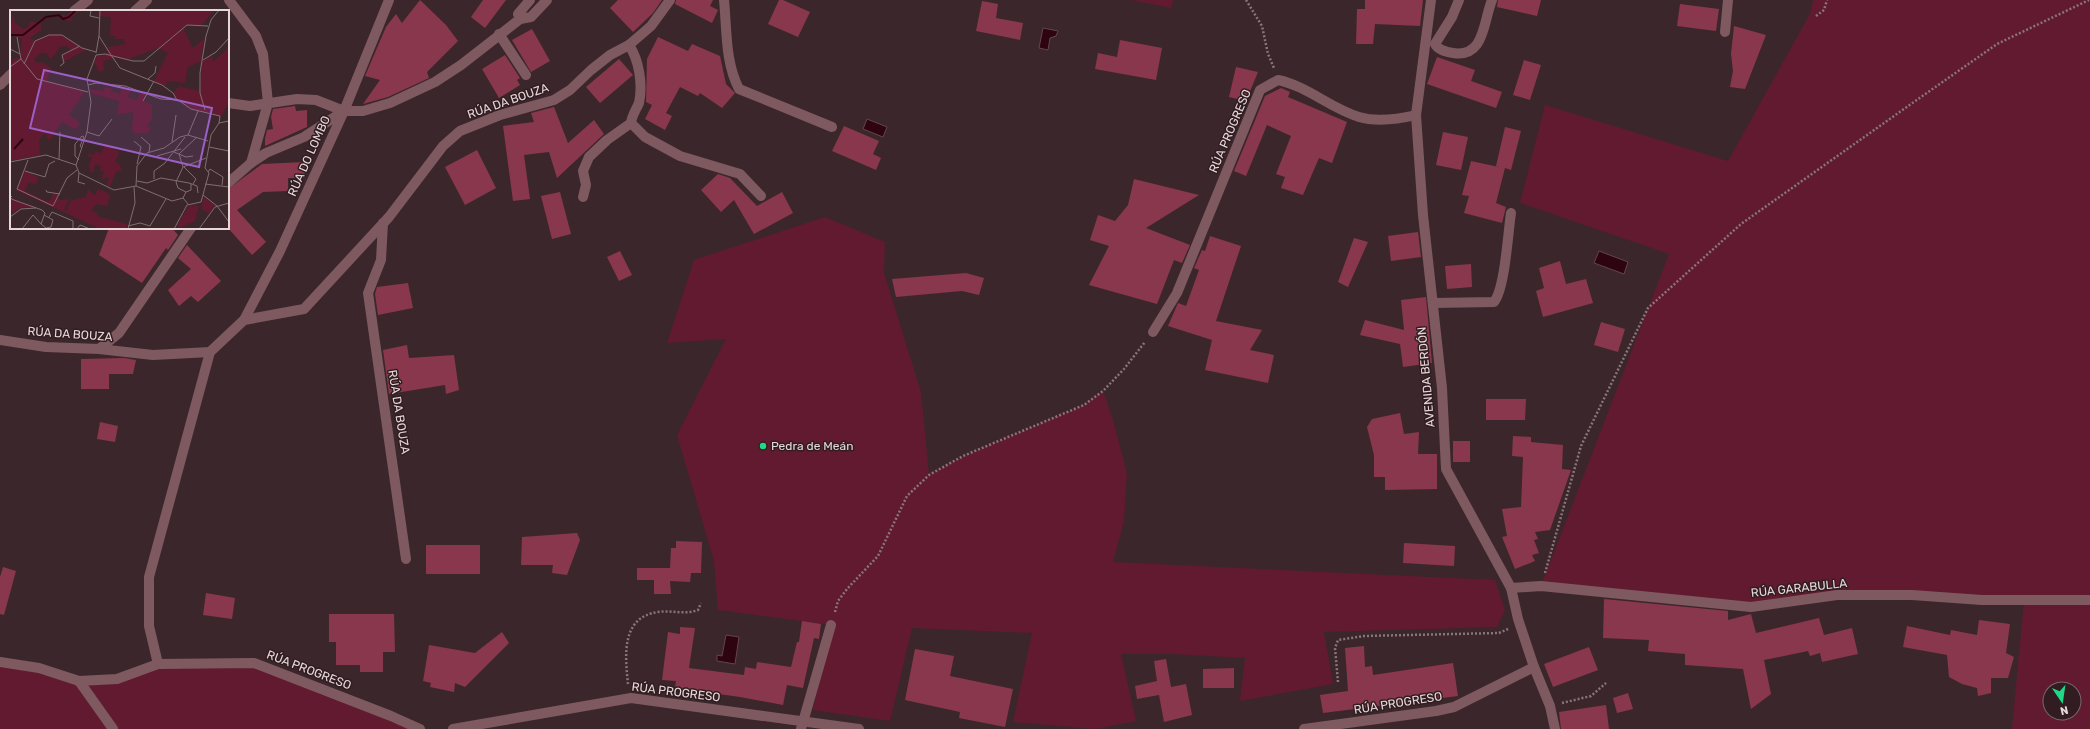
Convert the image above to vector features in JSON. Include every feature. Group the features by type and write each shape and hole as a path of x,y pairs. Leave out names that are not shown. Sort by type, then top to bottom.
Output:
{"street":[{"path":"75,10 88,0"},
{"path":"136,10 147,0"},
{"path":"229,0 256,36 262,54 268,103 251,163"},
{"name":"RÚA DO LOMBO","path":"244,320 280,251 344,111 389,0"},
{"path":"520,19 518,14 530,0"},
{"path":"229,103 250,106 297,99 316,100 344,111 363,111 390,103 435,82 461,65 520,19 531,17 547,0"},
{"name":"RÚA DA BOUZA","path":"244,320 304,309 382,223 443,146 460,131 500,115 554,100 570,90 591,70 610,55 630,45 651,26 670,0"},
{"path":"724,0 728,59 732,75 739,89 832,127"},
{"name":"AVENIDA BERDÓN","path":"1431,0 1430,44 1416,115 1423,215 1442,388 1446,469 1511,588 1518,619 1534,667 1550,706 1555,729"},
{"path":"1459,0 1452,17 1430,44 1449,53 1462,55 1476,49 1480,41 1492,0"},
{"path":"1725,32 1728,0"},
{"path":"499,34 526,76"},
{"path":"583,197 586,186 584,171 589,157 607,140 631,123 632,116 638,103 640,86 639,69 634,52 630,45"},
{"path":"0,85 10,75"},
{"path":"1278,80 1291,83 1360,117 1398,119 1416,115"},
{"name":"RÚA PROGRESO","path":"1153,332 1177,293 1260,90 1278,80"},
{"path":"229,182 251,163 266,153 304,137 344,111"},
{"path":"631,123 645,136 680,156 740,174 761,196"},
{"path":"1433,303 1494,302 1497,299 1502,283 1511,213"},
{"name":"RÚA DA BOUZA","path":"382,223 381,260 368,293 395,469 406,559"},
{"path":"99,349 119,333 190,229"},
{"path":"158,664 150,626 149,577 210,352 244,320"},
{"name":"RÚA DA BOUZA","path":"0,340 46,348 99,349 154,355 210,352"},
{"name":"RÚA GARABULLA","path":"1511,588 1541,586 1751,607 1837,595 1912,595 1982,600 2090,600"},
{"path":"801,726 831,625"},
{"path":"0,662 39,668 79,681 113,729"},
{"name":"RÚA PROGRESO","path":"79,681 117,679 158,664 254,663 391,716 420,729"},
{"name":"RÚA PROGRESO","path":"1304,729 1448,708 1534,667"},
{"name":"RÚA PROGRESO","path":"453,729 631,698 801,726 859,729"}],"path":[{"path":"1246,0 1262,26 1268,54 1278,80"},
{"path":"1816,16 1824,10 1827,0"},
{"path":"1541,586 1581,446 1648,308 1741,224 1997,44 2089,0"},
{"path":"831,625 838,601 861,572 878,556 907,496 928,475 964,456 1084,405 1103,391 1124,369 1153,332"},
{"path":"631,698 627,672 629,632 636,620 659,612 688,613 698,610 701,603"},
{"path":"1338,682 1335,648 1338,640 1364,636 1499,633 1511,627 1518,619"},
{"path":"1550,706 1591,696 1606,683"}],"shaded area":[{"path":"1131,0 1173,0 1171,8"},
{"path":"1813,0 2090,0 2090,729 2012,729 2024,600 1837,595 1751,607 1541,586 1669,254 1520,203 1545,105 1728,161 1810,14"},
{"path":"1043,28 1058,31 1056,36 1050,38 1048,50 1039,48"},
{"path":"867,119 887,127 883,137 863,129"},
{"path":"825,217 885,242 884,273 921,392 929,475 964,456 1084,405 1103,391 1114,423 1127,474 1124,521 1113,562 1495,580 1505,610 1497,627 1324,632 1333,684 1240,701 1245,658 1172,654 1121,654 1136,721 1096,729 1013,722 1032,633 912,628 890,721 813,710 831,625 718,610 714,561 677,435 726,339 667,343 694,260"},
{"path":"1599,251 1628,262 1624,274 1594,263"},
{"path":"726,635 739,637 735,664 717,661 717,655 722,656"},
{"path":"0,662 79,681 117,679 158,664 254,663 420,729 0,729"}],"building":[{"path":"420,0 446,25 458,41 427,72 429,78 388,97 363,104 380,80 365,76 386,27 396,14 402,23"},
{"path":"483,0 506,0 485,28 471,17"},
{"path":"618,0 662,0 653,13 633,32 610,8"},
{"path":"676,0 713,0 710,6 718,10 712,23 675,4"},
{"path":"779,0 783,0 810,12 798,37 768,24"},
{"path":"1365,0 1423,0 1420,26 1375,24 1373,44 1356,44 1357,9 1365,9"},
{"path":"1498,0 1541,0 1537,16 1497,7"},
{"path":"982,1 998,4 996,18 1023,23 1020,40 976,31"},
{"path":"1680,4 1719,9 1716,31 1677,26"},
{"path":"1734,26 1766,35 1745,89 1730,87 1733,71 1731,54"},
{"path":"532,29 550,61 531,72 512,40"},
{"path":"658,37 688,51 692,44 720,56 726,84 735,93 722,108 700,93 698,96 680,87 666,113 672,116 665,130 645,119 652,105 646,102 647,59"},
{"path":"1120,40 1162,48 1156,80 1095,69 1098,53 1117,57"},
{"path":"505,55 520,78 517,80 520,85 499,98 482,69"},
{"path":"1437,57 1475,70 1471,81 1502,92 1496,108 1427,84"},
{"path":"619,59 633,75 600,103 586,87"},
{"path":"1524,60 1541,65 1530,100 1513,95"},
{"path":"1236,67 1258,72 1246,101 1229,97"},
{"path":"1281,88 1290,92 1288,97 1347,122 1332,163 1319,158 1303,195 1281,188 1285,177 1276,174 1291,136 1267,125 1246,176 1234,171 1265,96"},
{"path":"295,106 296,111 307,110 307,127 265,146 267,130 273,129 271,117 273,109"},
{"path":"554,107 568,143 594,120 604,134 557,178 549,152 524,155 530,199 513,201 503,126 534,122 531,113"},
{"path":"844,126 879,141 873,154 881,158 876,170 832,151"},
{"path":"1505,127 1521,131 1511,170 1505,168 1496,203 1506,207 1502,223 1464,213 1469,196 1462,195 1471,161 1499,167 1496,166"},
{"path":"1443,132 1468,137 1461,170 1436,165"},
{"path":"477,150 496,188 465,205 445,167"},
{"path":"304,162 305,178 288,178 288,191 263,192 237,210 266,242 252,255 229,229 229,188 262,164"},
{"path":"718,174 730,178 757,206 782,192 793,213 754,234 734,200 721,212 701,190"},
{"path":"1134,179 1199,195 1146,228 1190,245 1182,263 1174,260 1157,304 1089,285 1109,246 1090,240 1098,215 1115,221 1128,205"},
{"path":"560,192 571,234 552,239 541,196"},
{"path":"109,229 173,229 178,235 168,250 166,248 142,283 99,255"},
{"path":"1418,232 1421,257 1391,261 1388,236"},
{"path":"1210,236 1241,246 1216,321 1262,330 1250,350 1274,355 1268,383 1205,370 1212,340 1168,326 1178,303 1186,306 1199,270 1194,268 1202,250 1205,251"},
{"path":"1354,238 1368,242 1348,287 1338,282"},
{"path":"187,245 221,281 198,302 191,296 179,306 168,290 191,269 178,258"},
{"path":"620,251 632,275 619,281 607,257"},
{"path":"1560,261 1566,284 1586,279 1593,303 1543,317 1536,291 1544,288 1539,268"},
{"path":"1471,264 1472,287 1447,289 1445,266"},
{"path":"966,273 984,278 979,295 962,291 896,297 892,279"},
{"path":"408,283 413,308 378,315 375,294 377,287"},
{"path":"1426,297 1432,363 1403,367 1400,344 1360,335 1365,320 1404,330 1401,300"},
{"path":"1601,322 1625,329 1618,352 1594,345"},
{"path":"407,345 409,358 454,355 459,390 446,394 445,385 389,394 383,350"},
{"path":"124,358 136,360 133,374 109,374 109,389 81,389 81,359"},
{"path":"1486,399 1526,399 1525,420 1486,420"},
{"path":"1400,413 1404,434 1419,432 1418,454 1437,454 1437,489 1385,490 1385,477 1374,477 1374,455 1367,427 1372,419"},
{"path":"100,422 118,426 115,442 97,439"},
{"path":"1513,436 1531,437 1531,442 1563,445 1562,469 1571,470 1550,530 1535,532 1538,539 1534,540 1539,553 1532,555 1535,561 1515,569 1502,537 1507,536 1502,509 1521,507 1523,457 1512,456"},
{"path":"1453,441 1470,441 1470,462 1453,462"},
{"path":"577,533 580,540 567,575 552,573 553,565 521,565 522,537"},
{"path":"676,541 702,542 701,573 691,573 690,582 670,581 671,594 654,594 654,580 637,580 637,568 670,568 671,548 676,548"},
{"path":"1404,543 1455,546 1454,566 1403,563"},
{"path":"426,545 480,545 480,574 426,574"},
{"path":"3,567 16,571 4,615 0,614 0,577"},
{"path":"206,593 235,598 232,619 203,615"},
{"path":"1604,599 1728,611 1728,620 1751,614 1756,633 1819,618 1824,635 1852,628 1858,654 1822,662 1820,653 1810,656 1808,651 1764,660 1771,694 1751,709 1743,669 1685,665 1685,654 1648,651 1649,640 1603,638"},
{"path":"329,614 394,614 395,652 383,652 383,672 360,672 360,665 336,665 336,642 329,642"},
{"path":"1979,620 2010,624 2006,653 2014,657 2008,678 1991,678 1991,693 1978,696 1977,688 1962,684 1949,677 1947,655 1903,647 1907,626 1950,635 1951,630 1977,635"},
{"path":"802,621 821,624 819,639 814,638 803,688 787,685 783,705 740,697 675,688 676,681 662,680 668,632 680,634 680,627 695,628 689,668 744,675 745,667 756,669 757,662 791,667 797,642 799,642"},
{"path":"502,632 509,643 465,687 455,683 454,692 430,687 431,683 423,681 429,645 475,653"},
{"path":"1364,646 1365,667 1372,666 1373,675 1453,663 1458,696 1323,713 1320,695 1348,691 1345,648"},
{"path":"1589,647 1598,670 1553,687 1544,664"},
{"path":"915,649 954,656 950,676 1013,689 1005,727 959,718 960,712 905,700"},
{"path":"1166,659 1171,687 1186,684 1192,715 1164,722 1159,695 1137,699 1135,686 1157,681 1154,661"},
{"path":"1234,668 1234,688 1203,688 1203,669"},
{"path":"1628,693 1633,709 1617,713 1613,698"},
{"path":"1606,705 1609,729 1561,729 1559,712"}],"place":[{"name":"Pedra de Meán","path":"763,446"}]}
